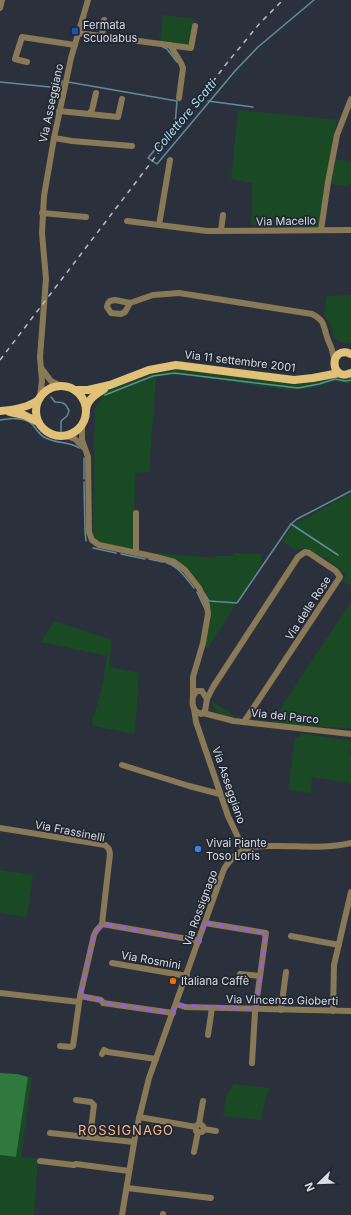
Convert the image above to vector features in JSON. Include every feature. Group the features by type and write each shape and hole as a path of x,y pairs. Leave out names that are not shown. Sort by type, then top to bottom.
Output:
{"main road":[{"path":"323,375 338,355 348,353"},
{"path":"334,362 335,368 340,373"},
{"name":"Via 11 settembre 2001","path":"75,390 88,390 110,385 149,370 176,365 294,380 313,378 323,375 351,373"},
{"path":"3,411 34,403 47,390 59,385 68,386 75,390 84,400 86,410"},
{"name":"Via 11 settembre 2001","path":"86,410 87,404 94,395 110,385"},
{"name":"Via Asseggiano","path":"38,422 35,411 39,398"},
{"name":"Via Asseggiano","path":"82,426 86,418 86,410"},
{"path":"3,411 24,415 38,422 47,433 60,437 68,436 82,426"}],"street":[{"path":"0,8 2,0"},
{"name":"Via Asseggiano","path":"39,398 42,369 40,357 46,279 42,233 44,196 60,111 78,33 88,0"},
{"path":"102,36 104,20"},
{"path":"78,33 191,48 195,26"},
{"path":"27,62 15,59 22,37 75,45"},
{"path":"170,45 182,63 183,68 179,98"},
{"path":"89,114 92,110 96,93"},
{"path":"60,111 118,117 122,99"},
{"path":"321,230 328,182 338,135 351,99"},
{"path":"54,138 132,146"},
{"path":"159,225 170,160"},
{"path":"42,213 86,217"},
{"path":"221,231 223,215"},
{"name":"Via Macello","path":"127,221 207,231 351,230"},
{"path":"130,303 153,295 179,293 306,313 316,317 322,322 334,353 334,362"},
{"path":"331,344 348,353"},
{"path":"42,369 51,381 59,385"},
{"name":"Via Asseggiano","path":"82,426 82,440 88,457 90,536 92,540 99,545 156,556 176,564 185,570 199,588 205,599 208,614 204,643 193,677 193,696 196,722 220,794 232,826 244,850"},
{"path":"68,436 75,439 86,449"},
{"path":"136,513 136,552"},
{"name":"Via delle Rose","path":"207,701 212,687 298,557 305,552 309,553 336,571 340,577 244,722"},
{"name":"Via Asseggiano","path":"199,660 196,682 200,691"},
{"name":"Via delle Rose","path":"200,691 206,691 212,687"},
{"path":"193,696 196,692 200,691 217,717"},
{"path":"198,726 198,720 207,701"},
{"path":"194,708 202,714"},
{"name":"Via del Parco","path":"202,714 244,722 351,734"},
{"path":"122,765 220,794"},
{"name":"Via Frassinelli","path":"0,828 105,845 109,849 110,854 102,924 94,935 80,999"},
{"name":"Via Rossignago","path":"122,1215 134,1142 149,1078 187,976 224,869 235,856 244,850 258,846 349,845"},
{"path":"332,1011 334,965 349,908 351,892"},
{"path":"205,923 266,933 255,1012 252,1063"},
{"path":"102,924 199,941"},
{"path":"291,936 339,945"},
{"name":"Via Rosmini","path":"112,963 187,976"},
{"path":"281,1010 286,972"},
{"path":"240,974 260,976"},
{"path":"0,993 101,1000 103,1003 173,1013"},
{"path":"60,1046 73,1046 80,999"},
{"name":"Via Vincenzo Gioberti","path":"176,1004 185,1007 351,1011"},
{"name":"Via Vincenzo Gioberti","path":"208,1035 212,1008"},
{"path":"102,1054 104,1050 108,1052 156,1059"},
{"path":"76,1100 91,1102 94,1105 90,1137"},
{"path":"194,1152 197,1128 203,1101"},
{"path":"140,1117 197,1128 201,1132 204,1129 216,1131"},
{"path":"50,1133 134,1142"},
{"path":"40,1161 129,1171"},
{"path":"127,1188 210,1198"}],"highlighted area":[{"path":"205,923 266,933 256,1009 176,1005 173,1013 103,1003 101,1000 80,996 94,935 102,924 199,941"}],"green space":[{"path":"163,15 194,19 189,44 160,42"},
{"path":"238,110 337,120 326,180 320,227 260,227 260,225 251,225 252,183 231,179"},
{"path":"336,159 351,162 351,183 348,183 349,186 330,184"},
{"path":"351,295 351,343 342,343 334,338 331,326 324,315 327,296"},
{"path":"177,369 289,383 310,383 330,377 351,377 351,384 335,381 312,388 288,390 183,375 156,377 149,472 135,473 134,550 99,542 94,536 93,532 95,408 102,399 102,393 111,388 139,378"},
{"path":"351,493 351,586 342,581 347,574 344,572 342,573 340,569 329,562 329,560 304,548 296,550 282,541 293,525"},
{"path":"155,553 216,558 216,556 233,556 234,553 261,554 261,565 208,648 204,646 208,614 199,592 179,566"},
{"path":"351,602 351,728 270,724 277,714"},
{"path":"54,621 112,640 109,667 139,673 135,734 93,726 92,722 102,688 107,656 41,642"},
{"path":"212,701 237,717 220,714 215,710"},
{"path":"300,733 351,741 351,748 348,753 351,755 351,783 312,777 311,793 288,790 295,737 300,737"},
{"path":"0,870 33,875 27,917 0,913"},
{"path":"0,1073 17,1074 28,1077 16,1157 0,1155"},
{"path":"28,1077 32,1077 21,1157 38,1159 34,1215 0,1215 0,1155 16,1156"},
{"path":"234,1084 270,1088 266,1096 261,1120 223,1116 226,1096"}],"waterway":[{"name":"Collettore Scatti","path":"68,82 177,101 175,125 148,158 157,164 235,71 258,47 314,0"},
{"path":"163,47 167,49 177,62"},
{"name":"Collettore Scatti","path":"0,82 60,88 62,81 64,82"},
{"path":"208,101 253,107"},
{"path":"105,395 153,376 174,373 298,388 335,379 345,381 351,380"},
{"path":"51,397 55,402 62,403 67,406 69,411 67,416 61,421 61,434"},
{"path":"0,420 22,419 30,422 44,437 50,440 71,444 79,448"},
{"path":"84,458 84,479"},
{"path":"84,482 86,541"},
{"path":"204,593 209,601 237,603 291,524 297,519 351,491"},
{"path":"291,524 338,555"},
{"path":"93,548 116,553"},
{"path":"121,554 145,559"},
{"path":"149,559 163,562"},
{"path":"167,563 179,570 194,588"},
{"path":"197,592 205,609"}],"railway":[{"path":"0,360 227,63 260,23 283,0"}],"place":[{"name":"Fermata Scuolabus","path":"75,31"},
{"name":"Vivai Piante Toso Loris","path":"198,849"},
{"name":"Italiana Caffè","path":"173,981"}],"district":[{"name":"ROSSIGNAGO","path":"126,1130"}]}
